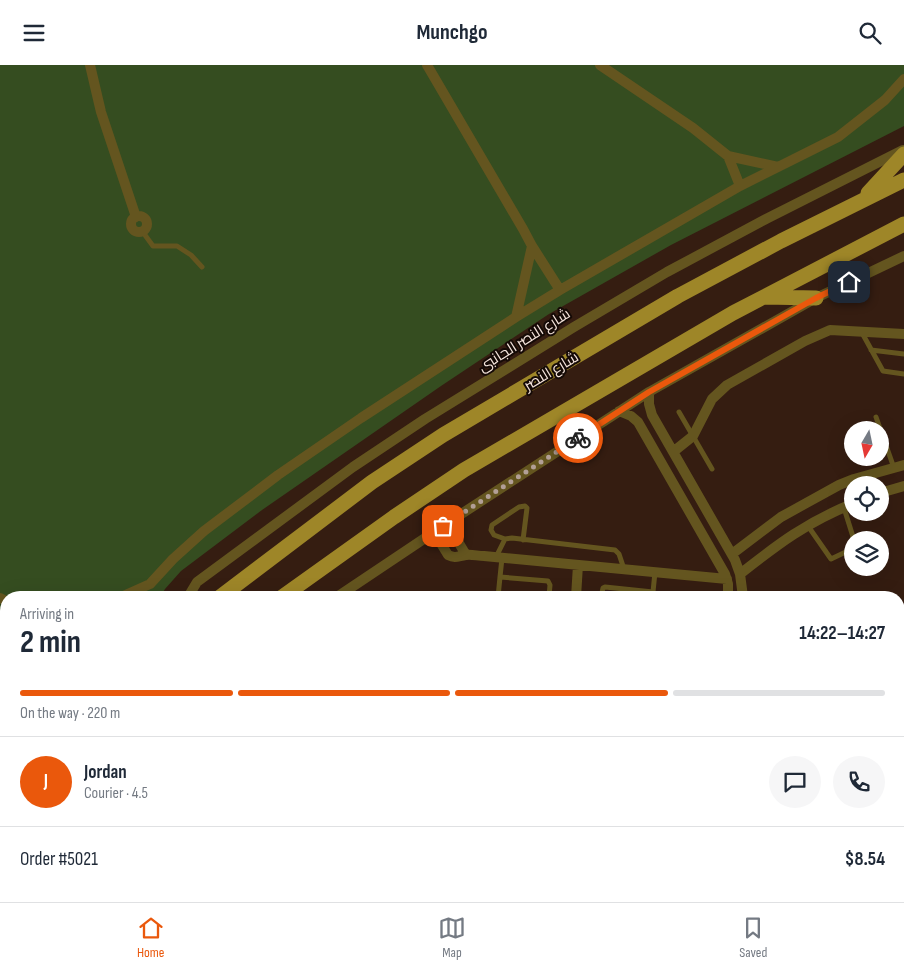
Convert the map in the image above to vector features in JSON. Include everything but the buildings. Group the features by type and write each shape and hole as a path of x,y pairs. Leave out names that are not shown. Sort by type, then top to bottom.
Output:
{"main road":[{"path":"863,199 904,153"},
{"name":"شارع النصر","path":"228,591 372,482 443,435 678,296 781,241 904,180"},
{"path":"290,591 378,528 464,470 733,313 904,224"},
{"path":"763,297 816,298"}],"street":[{"path":"90,65 101,112 136,217 132,220 131,226 137,232 142,231"},
{"path":"427,65 532,246 560,290"},
{"path":"600,65 693,128 728,156 778,167"},
{"path":"145,591 173,559 204,531 278,475 516,317 560,290 740,186 838,137 885,100 903,80"},
{"name":"شارع النصر الجانبى","path":"192,591 197,582 353,467 425,419 667,272 904,149"},
{"path":"728,156 740,186"},
{"path":"516,317 532,246"},
{"path":"346,591 649,392 816,298 902,257"},
{"path":"673,452 693,436 712,399 727,385 820,333 840,329 904,334"},
{"path":"649,392 649,404 652,415 732,554 740,574 742,591"},
{"path":"619,411 631,416 638,422 716,557 727,579 728,591"},
{"path":"654,451 667,443"},
{"path":"876,476 899,466"},
{"path":"732,554 781,517 839,485 844,484"},
{"path":"889,490 904,486"},
{"path":"740,574 783,540 807,525 844,508"},
{"path":"452,520 453,533 466,555"},
{"path":"434,532 448,555 458,558 466,555 727,579"},
{"path":"576,591 578,565"},
{"path":"134,591 150,584"}],"lane":[{"path":"142,231 153,246 177,246 191,255 202,267"},
{"path":"861,331 883,371 904,374"},
{"path":"871,350 904,354"},
{"path":"679,412 712,469"},
{"path":"876,417 899,466"},
{"path":"523,539 527,508 525,505 492,525 491,530 494,535 505,539 523,539 615,550 619,554 625,569"},
{"path":"807,525 831,559 844,553"},
{"path":"499,591 499,558 505,539"},
{"path":"653,591 655,572"},
{"path":"500,577 548,581 550,591"},
{"path":"603,591 605,587 628,591"}],"green space":[{"path":"0,65 904,65 904,126 671,245 549,314 262,510 181,571 164,591 0,591"}],"way so far":[{"path":"443,526 578,438"}],"route":[{"path":"578,438 649,392 816,298 849,282"}]}
